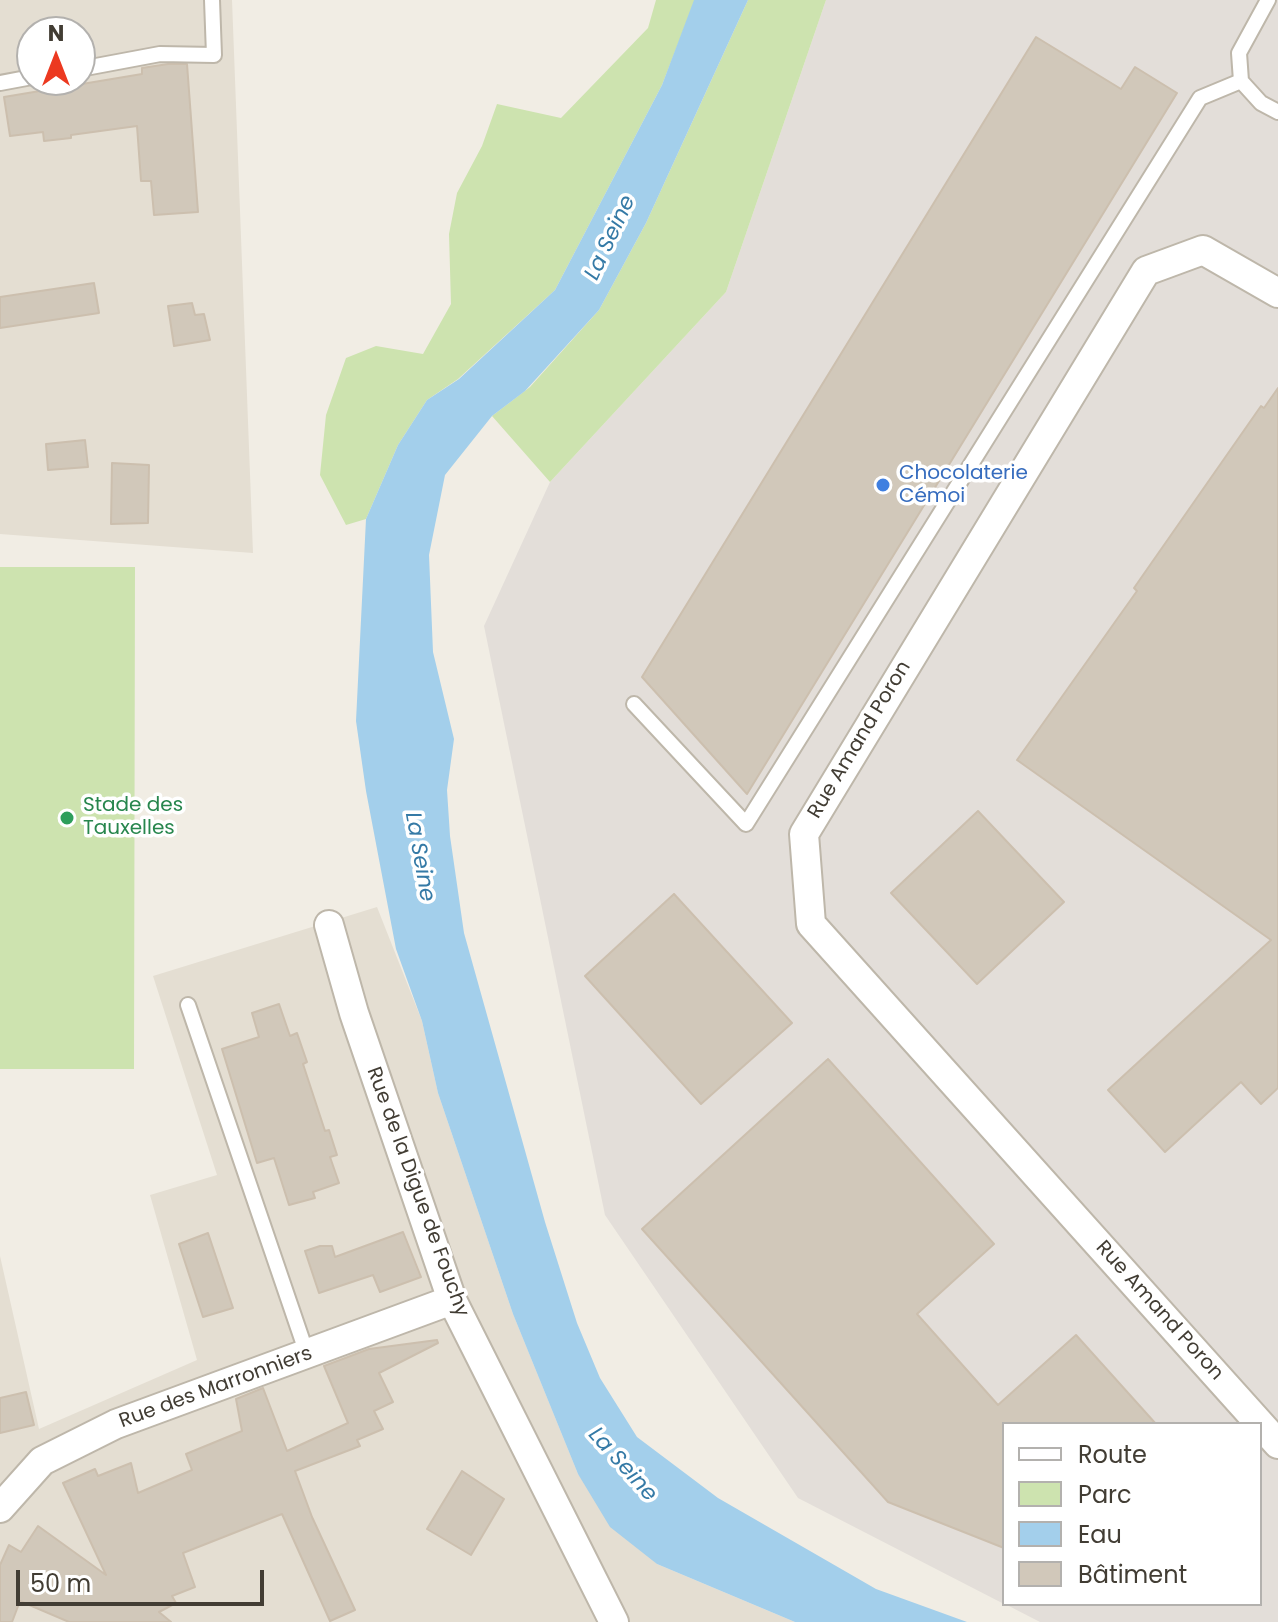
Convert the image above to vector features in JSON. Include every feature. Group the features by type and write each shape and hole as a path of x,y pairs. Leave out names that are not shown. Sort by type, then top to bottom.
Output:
{"street":[{"name":"Rue Amand Poron","path":"1258,1422 811,924 804,834 1146,271 1203,250 1278,293"},
{"name":"Rue de la Digue de Fouchy","path":"329,925 354,1013 452,1300 614,1622"},
{"name":"Rue des Marronniers","path":"0,1508 42,1461 116,1424 452,1300"},
{"name":"Rue Amand Poron","path":"1262,1426 1278,1444"}],"lane":[{"path":"96,66 160,54 214,55 212,0"},
{"path":"1268,0 1239,53 1241,81 1261,103 1278,112"},
{"path":"634,704 746,824 1200,98 1241,81"},
{"path":"188,1005 307,1354"}],"shaded area":[{"path":"0,0 232,0 253,553 0,534"},
{"path":"826,0 1278,0 1278,1622 1040,1622 1009,1606 1262,1606 1262,1422 1002,1422 1002,1603 798,1498 605,1215 484,626 550,482 726,292"},
{"path":"377,907 422,1021 438,1093 513,1314 578,1474 657,1564 795,1622 0,1622 0,1256 39,1429 197,1360 150,1195 217,1175 153,976"}],"green space":[{"path":"656,0 695,0 662,85 555,290 458,379 427,400 398,445 366,519 346,525 320,475 326,415 346,358 376,346 423,354 451,304 449,234 457,193 482,146 497,104 561,118 648,28"},
{"path":"748,0 826,0 726,292 550,482 492,416 530,387 599,310 646,223"},
{"name":"Stade des Tauxelles","path":"0,567 135,567 134,1069 0,1069"}],"water":[{"name":"La Seine","path":"694,0 748,0 646,223 599,310 525,391 492,416 445,475 429,555 433,652 454,739 447,790 450,836 464,933 545,1222 577,1323 600,1378 637,1437 718,1498 876,1589 967,1622 795,1622 657,1564 610,1527 578,1474 513,1314 438,1093 422,1021 396,949 366,791 356,721 366,519 398,445 427,400 459,379 555,290 662,85"}],"building":[{"path":"1036,37 1121,89 1135,67 1177,93 747,794 642,677"},
{"path":"187,64 198,212 154,215 151,181 141,181 137,126 44,141 43,132 10,136 4,97 96,96 96,82 142,74 142,68"},
{"path":"94,283 99,313 0,328 0,297"},
{"path":"192,303 195,315 204,314 210,340 174,346 168,306"},
{"path":"1278,388 1278,1088 1261,1104 1241,1082 1165,1152 1108,1090 1271,940 1017,760 1137,591 1134,588 1261,406 1264,408"},
{"path":"85,440 88,467 48,470 46,444"},
{"path":"112,463 149,465 148,523 111,524"},
{"path":"978,811 1064,902 977,984 891,893"},
{"path":"674,894 792,1023 701,1104 585,976"},
{"path":"279,1004 290,1036 297,1033 307,1062 303,1064 325,1131 329,1130 337,1155 330,1157 339,1183 313,1192 315,1198 289,1205 274,1158 257,1163 222,1049 259,1037 252,1013"},
{"path":"828,1059 994,1244 917,1314 998,1405 1076,1335 1154,1422 1002,1422 1002,1547 888,1502 642,1229"},
{"path":"403,1232 421,1277 380,1292 373,1275 319,1293 305,1251 332,1246 335,1257"},
{"path":"208,1233 233,1308 203,1317 179,1244"},
{"path":"437,1340 438,1343 379,1373 393,1402 374,1411 383,1429 357,1440 360,1446 295,1471 312,1517 355,1610 330,1621 282,1514 183,1553 195,1587 172,1596 176,1603 159,1612 171,1622 69,1622 20,1601 12,1622 0,1622 0,1565 9,1545 21,1552 38,1526 106,1575 63,1483 95,1469 98,1476 131,1463 138,1493 192,1470 186,1454 242,1431 236,1399 263,1388 287,1451 348,1423 324,1366 369,1349"},
{"path":"26,1392 34,1425 0,1433 0,1398"},
{"path":"462,1471 504,1499 471,1555 427,1529"}],"place":[{"name":"Chocolaterie Cémoi","path":"883,485"},
{"name":"Stade des Tauxelles","path":"67,818"}]}
